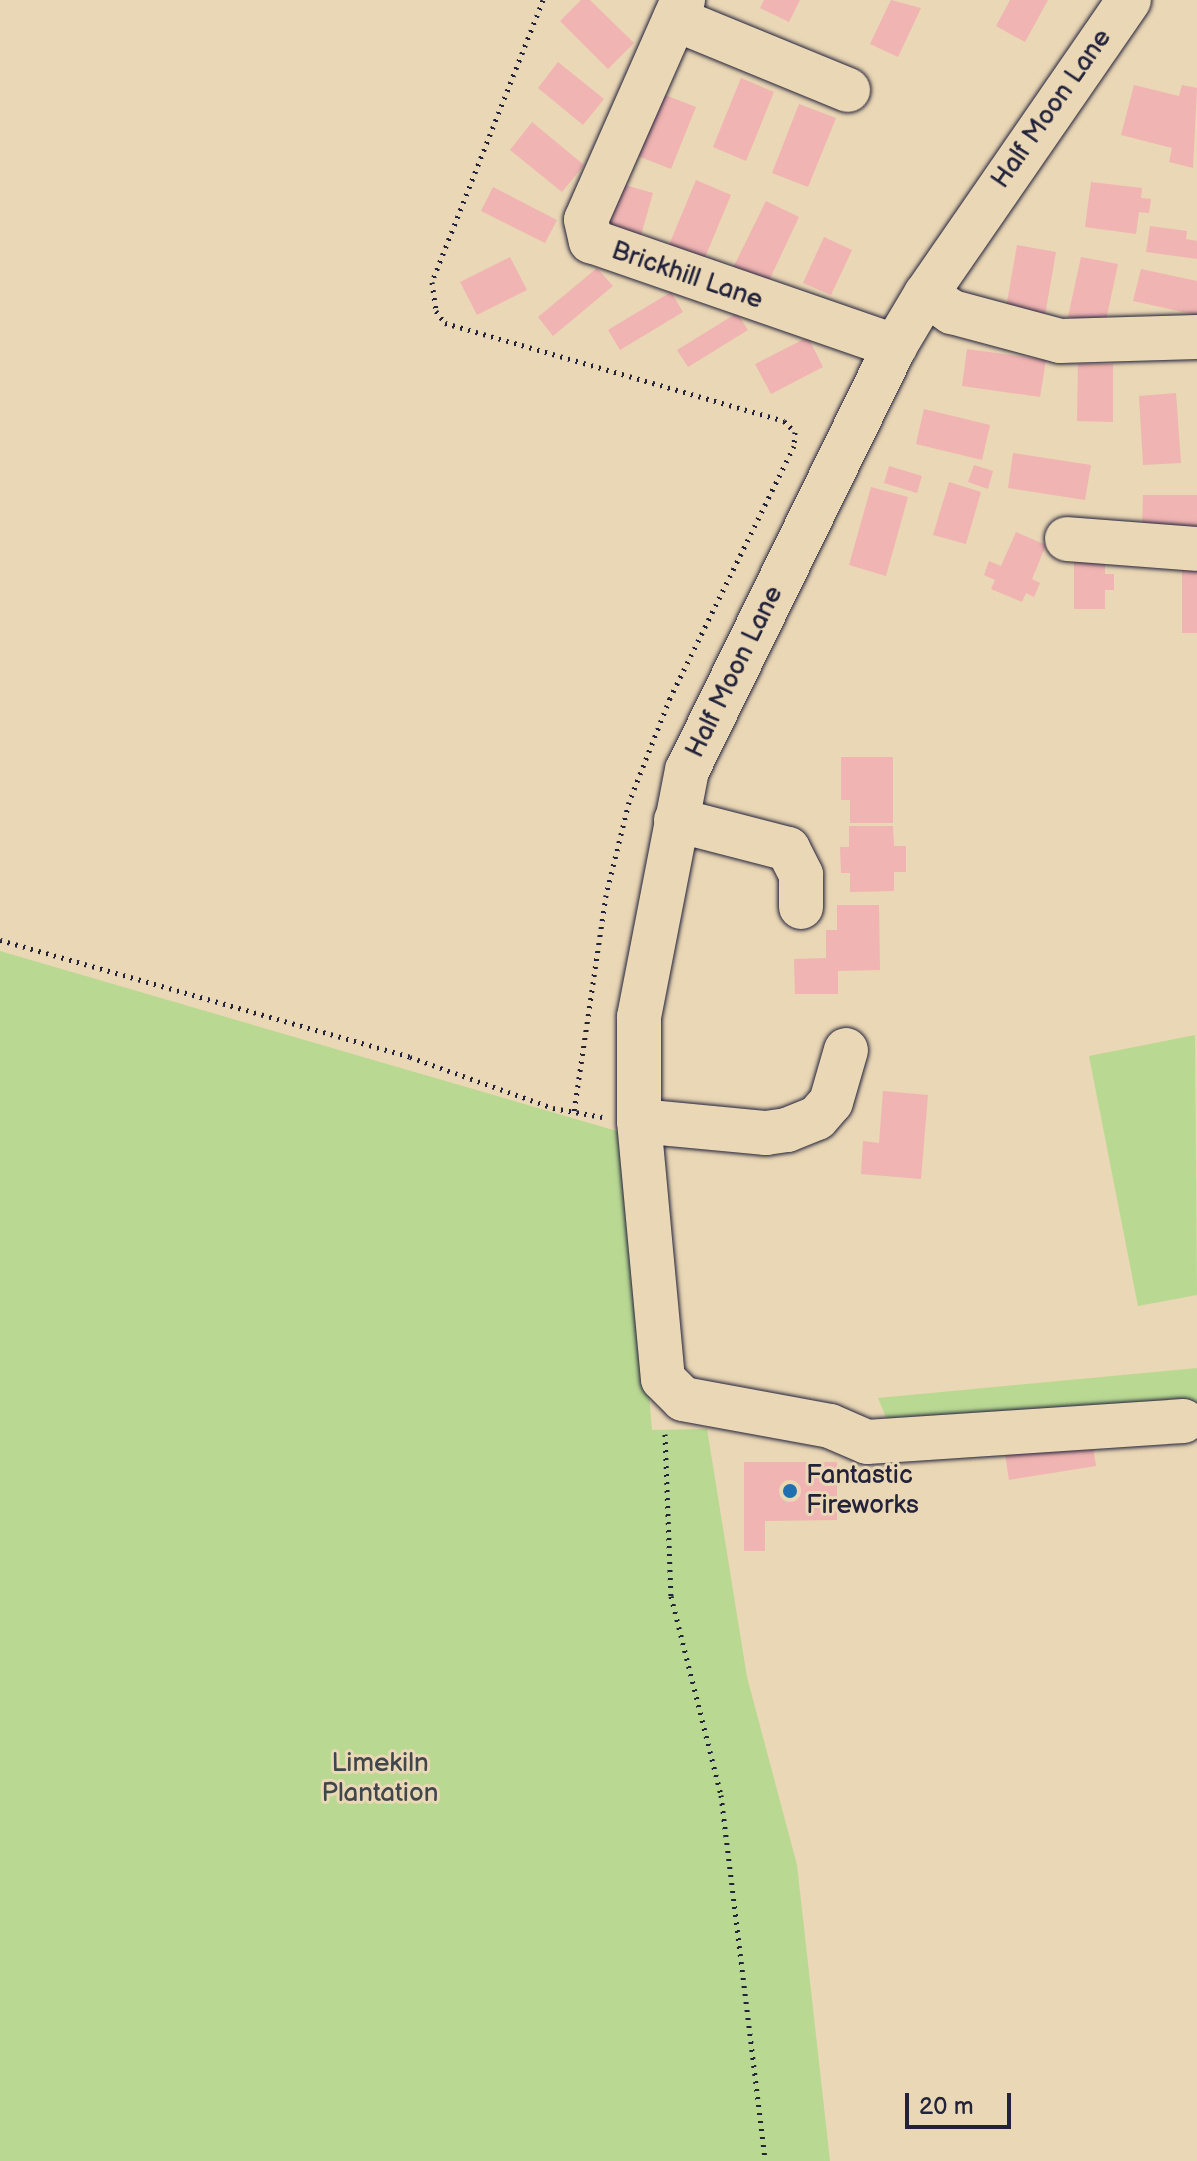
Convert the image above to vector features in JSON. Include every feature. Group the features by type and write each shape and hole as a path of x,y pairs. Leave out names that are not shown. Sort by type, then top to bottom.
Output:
{"street":[{"name":"Half Moon Lane","path":"663,1379 639,1121 639,1017 687,770 895,346 926,294 1129,0"},
{"path":"679,10 848,90"},
{"name":"Brickhill Lane","path":"679,10 586,220 591,241 895,346"},
{"path":"926,294 952,312 1060,341 1197,337"},
{"path":"1067,539 1197,549"},
{"path":"676,820 788,849 801,875 801,907"},
{"path":"639,1121 766,1133 787,1130 817,1118 831,1102 846,1050"},
{"path":"663,1379 683,1399 712,1407 830,1426 867,1442 1183,1421"}],"path":[{"path":"543,0 432,282 436,311 445,323 784,421 795,432 794,446 670,698 629,802 606,895 574,1113"},
{"path":"0,940 410,1057 574,1113 639,1121"},
{"path":"663,1379 671,1596 721,1795 765,2161"}],"green space":[{"name":"Limekiln Plantation","path":"0,951 627,1134 652,1430 707,1429 747,1677 797,1865 830,2161 0,2161"},
{"path":"1195,1035 1197,1295 1138,1306 1089,1056"},
{"path":"1197,1368 1197,1402 889,1425 878,1398"}],"building":[{"path":"581,0 590,0 634,43 608,69 560,21"},
{"path":"764,0 800,0 789,22 760,8"},
{"path":"891,0 921,8 898,57 870,44"},
{"path":"1010,0 1048,0 1025,42 996,26"},
{"path":"558,62 604,99 583,125 538,88"},
{"path":"741,78 774,92 746,161 713,147"},
{"path":"1134,85 1179,96 1182,85 1197,88 1193,168 1169,162 1172,148 1121,135"},
{"path":"660,93 696,107 671,169 635,155"},
{"path":"799,104 836,118 808,187 772,173"},
{"path":"532,122 584,165 562,192 510,150"},
{"path":"696,180 731,195 701,267 666,252"},
{"path":"1091,182 1142,188 1141,198 1151,199 1149,213 1139,212 1136,234 1085,227"},
{"path":"621,184 653,193 639,242 607,233"},
{"path":"493,187 557,220 545,243 481,211"},
{"path":"766,201 799,217 765,289 731,272"},
{"path":"1150,226 1187,231 1186,239 1197,241 1197,259 1146,252"},
{"path":"824,237 852,250 831,295 803,283"},
{"path":"1017,245 1056,252 1044,321 1005,314"},
{"path":"510,257 527,290 477,315 460,282"},
{"path":"1081,257 1118,264 1105,325 1068,317"},
{"path":"597,268 613,286 553,336 538,317"},
{"path":"1141,269 1197,281 1197,315 1133,301"},
{"path":"671,292 683,312 620,350 608,330"},
{"path":"737,313 748,330 688,367 677,350"},
{"path":"808,337 823,367 771,394 755,364"},
{"path":"967,349 1046,360 1040,397 962,386"},
{"path":"1078,364 1113,364 1113,422 1077,421"},
{"path":"1176,393 1181,463 1143,465 1139,396"},
{"path":"924,409 990,425 982,460 916,444"},
{"path":"1013,453 1091,465 1085,500 1008,488"},
{"path":"974,465 993,471 988,489 968,482"},
{"path":"889,466 922,476 917,493 884,483"},
{"path":"949,482 981,492 966,544 933,535"},
{"path":"871,487 908,497 886,576 849,565"},
{"path":"1143,495 1197,495 1197,530 1142,529"},
{"path":"1016,532 1046,545 1032,579 1040,583 1034,597 1026,593 1022,602 991,589 995,580 984,575 989,561 1001,566"},
{"path":"1074,561 1105,561 1105,574 1114,574 1114,590 1105,590 1105,609 1074,609"},
{"path":"1182,570 1197,570 1197,633 1182,633"},
{"path":"841,757 893,757 893,823 850,823 850,800 841,800"},
{"path":"849,826 893,826 894,846 906,846 906,872 894,872 894,891 850,892 850,873 841,873 840,847 849,847"},
{"path":"837,905 879,905 880,970 838,971 838,994 795,994 794,959 826,958 826,930 837,930"},
{"path":"883,1091 928,1095 921,1179 861,1174 863,1141 879,1143"},
{"path":"1092,1440 1096,1466 1009,1480 1005,1454"},
{"name":"Fantastic Fireworks","path":"744,1462 837,1462 837,1520 765,1521 765,1551 744,1551"}],"place":[{"name":"Fantastic Fireworks","path":"790,1491"}]}
